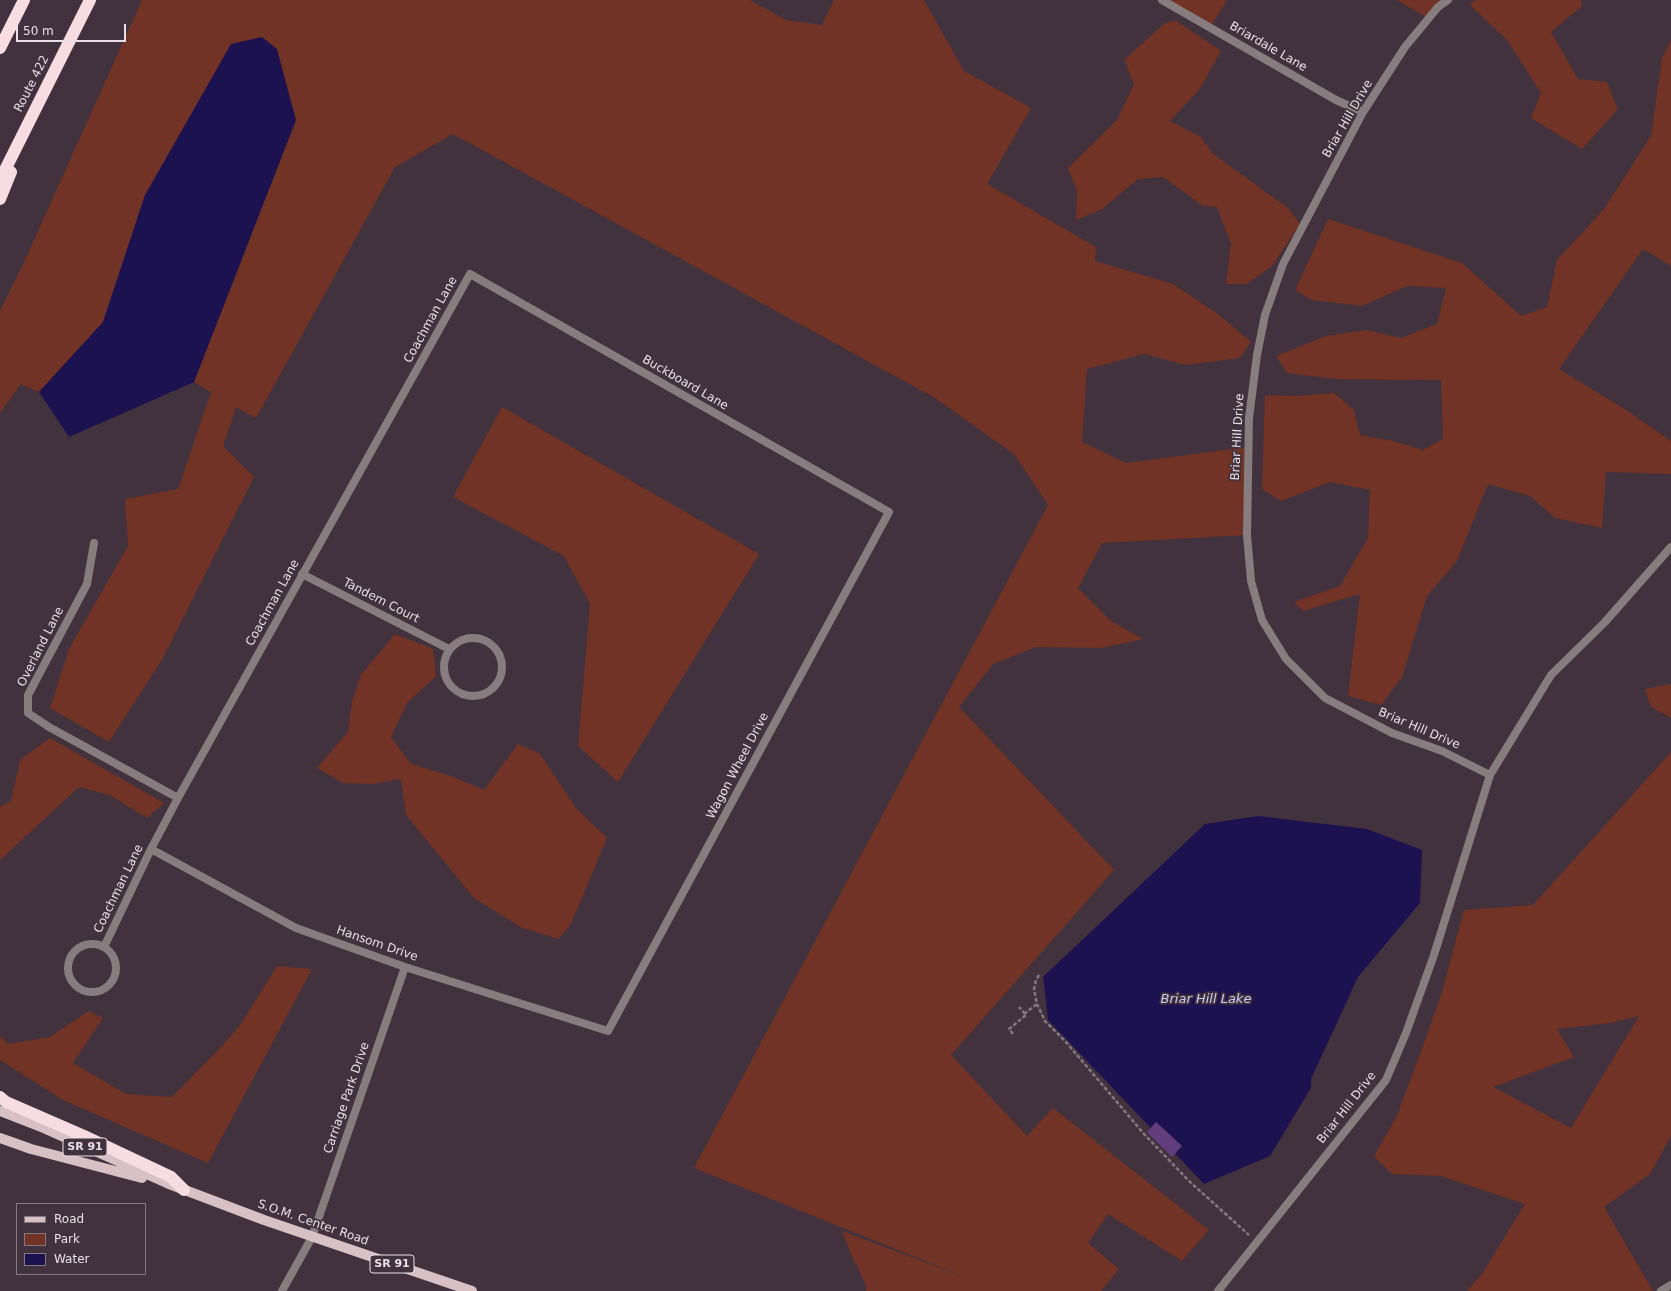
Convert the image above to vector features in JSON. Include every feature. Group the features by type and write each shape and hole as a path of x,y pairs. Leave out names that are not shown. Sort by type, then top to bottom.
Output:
{"highway":[{"path":"0,48 24,0"},
{"name":"Route 422","path":"0,180 90,0"},
{"path":"0,199 44,90"},
{"path":"0,1097 6,1102 84,1136 171,1177 184,1190"}],"main road":[{"name":"S.O.M. Center Road","path":"0,1111 39,1126 184,1190 312,1237 472,1291"},
{"name":"S.O.M. Center Road","path":"0,1138 31,1149 170,1184"}],"street":[{"name":"Briardale Lane","path":"1162,0 1336,100 1364,112"},
{"name":"Briar Hill Drive","path":"1448,0 1438,6 1405,47 1364,112 1283,264 1265,315 1257,355 1249,418 1247,535 1251,581 1262,620 1286,660 1325,698 1392,733 1442,751 1490,775"},
{"name":"Buckboard Lane","path":"470,274 889,512"},
{"name":"Coachman Lane","path":"104,947 151,849 178,798 470,274"},
{"name":"Wagon Wheel Drive","path":"608,1031 889,512"},
{"name":"Overland Lane","path":"94,543 88,584 28,695 28,713 49,727 178,798"},
{"name":"Briar Hill Drive","path":"1218,1291 1386,1080 1406,1033 1428,974 1490,775 1552,675 1605,622 1671,547"},
{"name":"Tandem Court","path":"302,574 449,649"},
{"path":"475,637 484,640 492,645 498,652 502,671 499,680 493,688 476,696 457,692 445,677 443,667 445,657 449,649 456,642 465,638 475,637"},
{"name":"Hansom Drive","path":"151,849 296,928 405,967 608,1031"},
{"name":"Coachman Lane","path":"97,944 104,947 111,952 115,959 117,967 114,979 107,988 100,992 84,992 74,984 68,974 70,958 74,951 85,945 97,944"},
{"name":"Carriage Park Drive","path":"282,1291 312,1237 405,967"},
{"path":"1661,1291 1671,1285"}],"path":[{"path":"1039,975 1034,989 1037,1004 1045,1021 1066,1042 1144,1134 1190,1182 1257,1242"},
{"path":"1013,1034 1009,1029 1037,1004"},
{"path":"1019,1007 1024,1014"}],"green space":[{"path":"142,0 750,0 786,20 822,25 834,0 924,0 964,71 1031,108 987,184 1096,247 1095,261 1173,284 1218,314 1251,342 1240,358 1186,365 1144,354 1087,369 1082,442 1126,463 1248,447 1247,535 1102,543 1078,588 1111,621 1143,639 1102,648 1036,647 993,664 959,707 1114,870 951,1055 1027,1136 1053,1108 1209,1230 1182,1261 1108,1214 1088,1243 1119,1269 1101,1291 866,1291 866,1285 842,1231 970,1279 694,1168 1048,505 1014,454 935,398 453,134 395,167 256,418 236,407 223,446 254,477 163,658 109,742 50,708 69,649 128,546 125,499 178,489 211,392 194,382 296,120 145,195 103,322 39,392 21,384 0,413 0,311 25,260"},
{"path":"1162,0 1227,0 1210,28"},
{"path":"1397,0 1448,0 1428,18"},
{"path":"1477,0 1581,0 1582,6 1551,32 1578,79 1607,82 1618,109 1582,149 1531,118 1541,93 1507,40 1469,4"},
{"path":"1175,20 1221,51 1199,90 1170,121 1201,137 1213,154 1288,208 1300,224 1272,266 1247,284 1226,284 1231,244 1217,207 1203,206 1163,177 1138,179 1102,209 1076,220 1077,191 1068,168 1117,120 1134,84 1124,60 1164,24"},
{"path":"1671,40 1671,266 1643,249 1559,369 1626,410 1671,441 1671,474 1606,472 1602,528 1555,518 1530,496 1488,484 1457,561 1427,596 1402,677 1381,705 1348,696 1360,594 1303,611 1294,602 1340,586 1368,538 1370,490 1330,482 1281,501 1262,489 1265,395 1296,396 1334,393 1354,410 1360,435 1393,441 1423,450 1443,439 1441,380 1336,379 1287,373 1276,356 1326,336 1367,330 1401,338 1437,324 1446,288 1407,286 1362,306 1312,300 1295,290 1328,219 1462,263 1521,316 1547,307 1557,260 1604,209 1651,136 1662,58"},
{"path":"502,407 759,554 618,782 578,746 590,604 564,556 453,497"},
{"path":"395,634 433,649 436,676 407,703 391,737 411,764 451,776 484,790 518,744 540,754 576,808 607,838 571,924 559,939 522,928 474,898 406,815 401,779 371,784 343,783 317,768 348,732 352,702 361,675"},
{"path":"1671,684 1671,718 1651,707 1645,689"},
{"path":"50,738 164,803 147,818 110,795 79,787 0,860 0,807 11,801 20,760"},
{"path":"1671,752 1671,1136 1650,1174 1604,1207 1653,1291 1467,1291 1482,1274 1525,1204 1441,1176 1392,1174 1374,1156 1397,1116 1440,999 1464,910 1533,905","holes":["1639,1016 1571,1128 1493,1087 1574,1057 1557,1029 1610,1023"]},
{"path":"277,966 312,969 208,1163 63,1100 0,1060 0,1036 8,1044 50,1037 89,1011 103,1018 73,1063 126,1094 172,1097 223,1045 241,1024"}],"water":[{"path":"262,37 277,49 296,120 194,382 69,437 39,392 103,322 145,195 231,44"},
{"name":"Briar Hill Lake","path":"1258,816 1367,829 1422,850 1420,903 1358,977 1311,1079 1311,1088 1270,1156 1204,1184 1048,1020 1043,977 1205,824"}],"building":[{"path":"1156,1122 1182,1146 1172,1157 1147,1132"}]}
